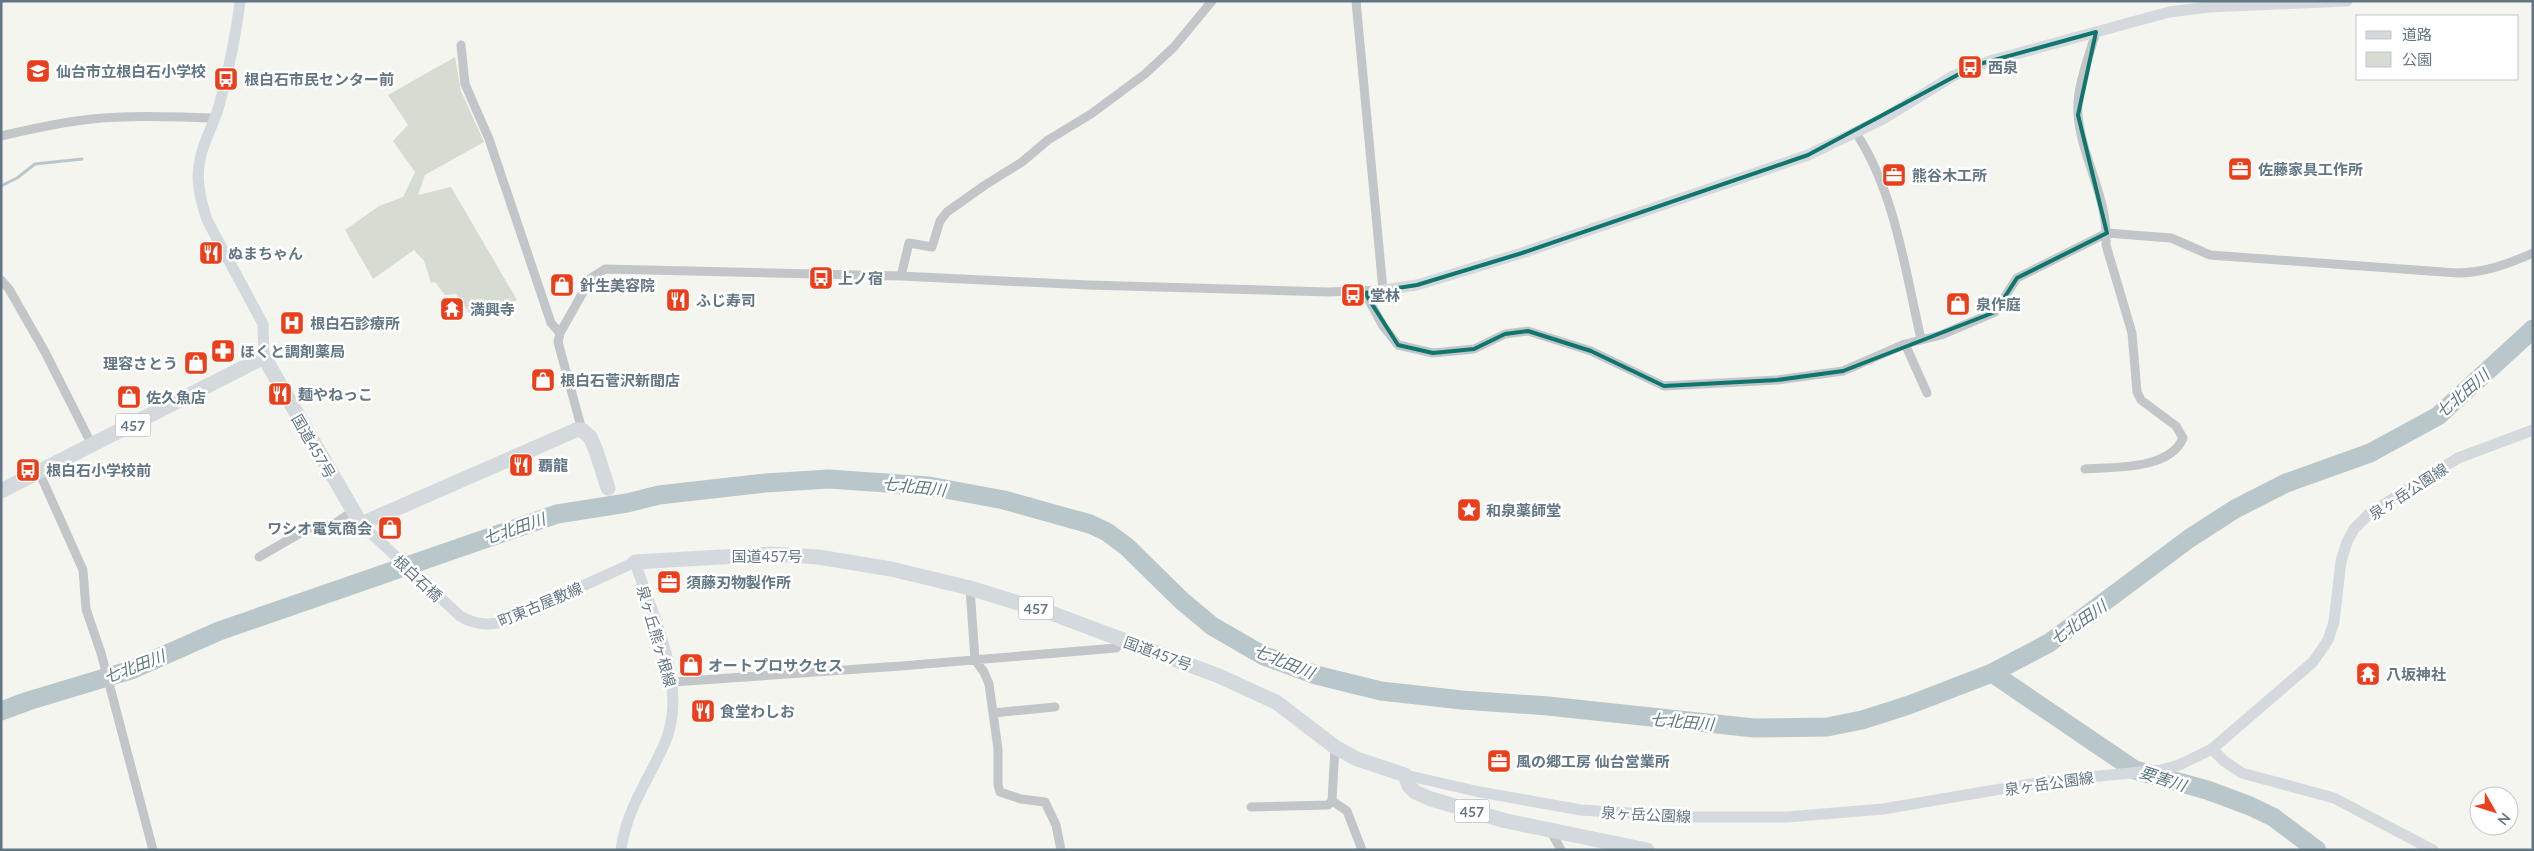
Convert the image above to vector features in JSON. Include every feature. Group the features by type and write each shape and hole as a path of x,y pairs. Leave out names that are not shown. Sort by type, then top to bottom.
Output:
{"highway":[{"name":"457","path":"1,491 264,357"},
{"name":"国道457号","path":"264,357 356,518"},
{"path":"356,518 576,430 582,430 590,437 608,488"},
{"name":"国道457号","path":"635,562 772,554 818,557 891,569 970,588 1052,613 1219,676 1276,702 1335,746 1357,759 1405,775"},
{"name":"457","path":"1405,775 1409,786 1415,792 1431,799 1506,821 1647,850"}],"street":[{"path":"240,1 226,80 200,160 201,202 206,220 263,324 264,357"},
{"path":"901,276 909,243 932,247 940,221 947,212 1022,162 1048,140 1091,114 1145,74 1174,47 1212,1"},
{"path":"1356,1 1383,290"},
{"path":"582,430 558,342 560,333 591,278 605,269 901,276 1088,285 1365,293 1416,284 1522,253 1808,155 1856,133 1928,89 1976,65 2169,12 2209,7 2347,1"},
{"path":"2085,469 2149,462 2172,453 2183,438 2176,426 2141,400 2137,392 2132,333 2106,245 2107,233 2103,208 2078,115 2080,90 2096,32"},
{"path":"461,45 465,84 492,146 551,323 560,333"},
{"path":"1,136 91,119 125,117 215,118"},
{"path":"1856,133 1871,155 1884,185 1921,339"},
{"path":"1365,293 1383,326 1398,344 1433,353 1474,348 1505,334 1528,331 1591,351 1664,386 1777,380 1843,371 1905,344 1941,335 1995,312 2017,278 2107,233 2171,238 2210,255 2457,273 2475,273 2506,264 2533,252"},
{"path":"1,280 9,289 45,352 92,445"},
{"path":"1905,344 1927,393"},
{"name":"泉ヶ岳公園線","path":"1405,775 1480,792 1581,810 1696,818 1787,817 1883,809 2048,781 2161,770 2179,765 2212,749 2314,662 2328,640 2334,622 2341,561 2354,529 2382,504 2458,458 2533,430"},
{"path":"38,472 83,570 86,609 153,850"},
{"path":"259,557 309,528 356,518"},
{"name":"根白石橋","path":"356,518 446,604"},
{"name":"町東古屋敷線","path":"446,604 467,620 497,624 635,562"},
{"name":"泉ヶ丘熊ヶ根線","path":"621,850 632,805 664,746 671,728 674,705 673,682 635,562"},
{"path":"970,588 975,660 984,672 989,684 1000,792 1021,799 1045,802 1056,825 1062,850"},
{"path":"673,682 1116,648 1125,641"},
{"path":"993,712 1054,707"},
{"path":"1251,807 1328,805 1332,800 1335,746"},
{"path":"2212,749 2224,761 2242,773 2334,798 2432,850"},
{"path":"1332,800 1347,811 1362,850"},
{"path":"1550,830 1561,850"}],"highlighted area":[{"path":"2096,32 2078,115 2107,233 2017,278 1995,312 1843,371 1777,380 1664,386 1591,351 1528,331 1505,334 1474,349 1433,353 1398,345 1365,293 1417,285 1522,253 1808,155 1976,65"}],"green space":[{"path":"455,57 461,91 484,142 425,175 418,195 451,187 517,300 472,317 456,294 445,295 435,282 431,283 424,261 414,250 373,279 345,230 379,206 403,197 415,172 393,141 408,125 388,95"}],"waterway":[{"path":"1,186 17,178 35,164 82,159"},
{"name":"七北田川","path":"1,711 131,670 219,631 557,514 627,503 659,495 765,483 829,479 929,486 1004,500 1090,524 1107,532 1127,547 1181,600 1212,626 1264,656 1316,675 1381,691 1462,700 1548,706 1754,728 1827,727 1862,720 1909,705 1992,673 2049,643 2190,538 2235,509 2286,483 2370,453 2438,416 2533,329"},
{"name":"要害川","path":"1992,673 2135,770 2207,790 2250,806 2273,817 2317,850"}],"place":[{"name":"西泉","path":"1970,67"},
{"name":"仙台市立根白石小学校","path":"38,71"},
{"name":"根白石市民センター前","path":"226,79"},
{"name":"佐藤家具工作所","path":"2240,169"},
{"name":"熊谷木工所","path":"1894,175"},
{"name":"ぬまちゃん","path":"211,253"},
{"name":"上ノ宿","path":"821,278"},
{"name":"針生美容院","path":"562,285"},
{"name":"堂林","path":"1353,295"},
{"name":"ふじ寿司","path":"678,300"},
{"name":"泉作庭","path":"1958,304"},
{"name":"満興寺","path":"452,309"},
{"name":"根白石診療所","path":"292,323"},
{"name":"ほくと調剤薬局","path":"223,351"},
{"name":"理容さとう","path":"196,363"},
{"name":"根白石菅沢新聞店","path":"543,380"},
{"name":"麺やねっこ","path":"280,394"},
{"name":"佐久魚店","path":"129,397"},
{"name":"覇龍","path":"521,465"},
{"name":"根白石小学校前","path":"28,470"},
{"name":"和泉薬師堂","path":"1469,510"},
{"name":"ワシオ電気商会","path":"390,528"},
{"name":"須藤刃物製作所","path":"669,582"},
{"name":"オートプロサクセス","path":"691,665"},
{"name":"八坂神社","path":"2368,674"},
{"name":"食堂わしお","path":"703,711"},
{"name":"風の郷工房 仙台営業所","path":"1499,761"}]}
